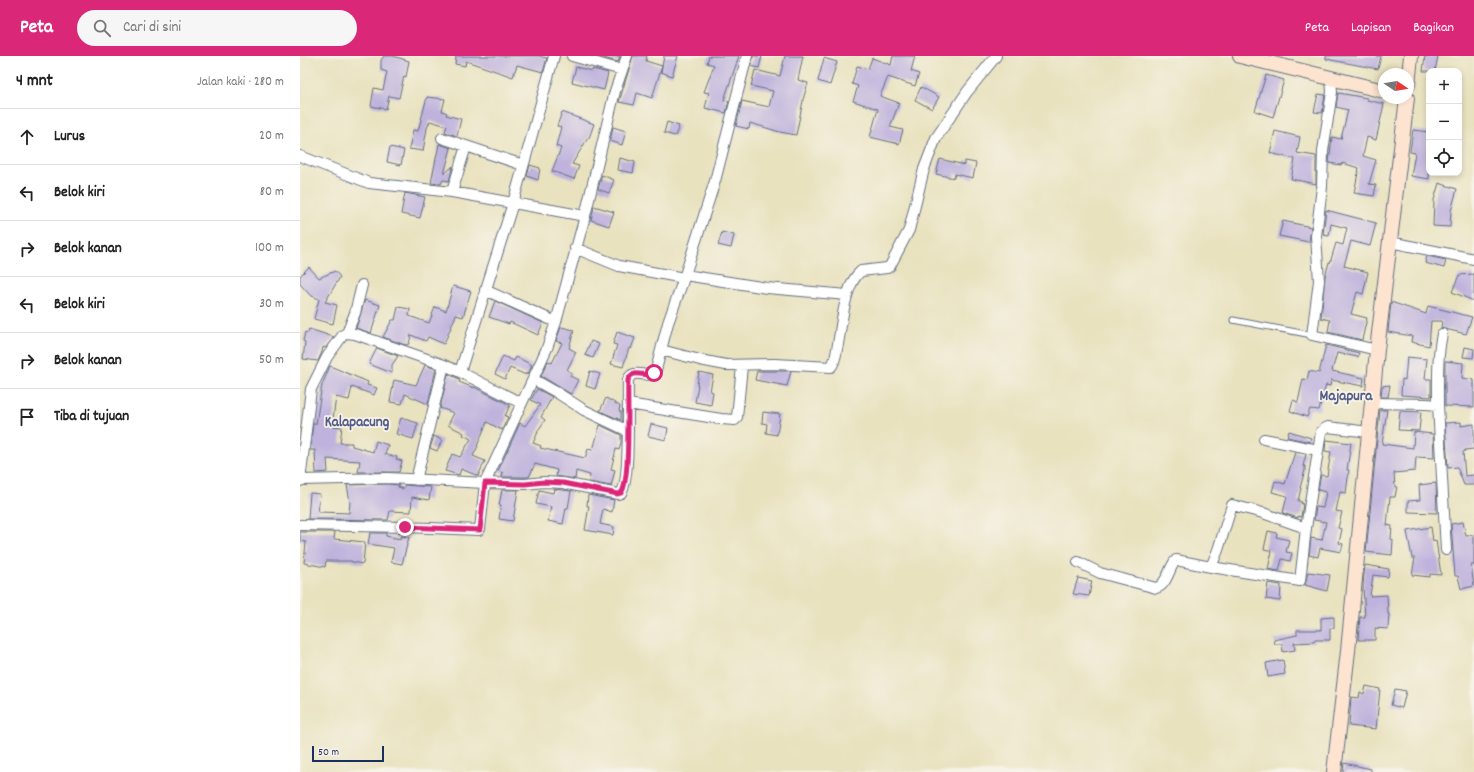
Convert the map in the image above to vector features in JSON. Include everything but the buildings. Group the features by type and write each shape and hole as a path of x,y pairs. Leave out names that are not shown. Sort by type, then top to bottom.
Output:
{"main road":[{"path":"1240,56 1378,90"},
{"path":"1410,68 1411,56"},
{"path":"1334,772 1348,651 1377,350 1406,104"}],"street":[{"path":"460,372 513,203 554,56"},
{"path":"572,56 622,70"},
{"path":"300,525 479,530 485,483 533,379 556,322 575,248 585,216 615,92 627,56"},
{"path":"362,285 355,313 347,333 341,337 327,358 312,386 300,480 388,478 512,484 544,482 563,483 618,494 621,493 624,487 627,459 630,376 634,374 653,375 656,370 668,323 715,181 747,56"},
{"path":"661,350 716,364 742,366 775,364 831,367 840,338 847,295 854,278 861,271 887,268 890,266 900,244 909,230 924,169 936,138 968,92 996,56"},
{"path":"1331,78 1332,92 1323,151 1322,187 1316,236 1319,280 1312,335 1377,350"},
{"path":"442,138 523,165"},
{"path":"452,192 466,146"},
{"path":"300,156 369,183 452,192 585,216"},
{"path":"1390,242 1474,258"},
{"path":"575,248 619,266 767,288 847,295"},
{"path":"485,290 556,322"},
{"path":"347,333 354,334 444,365 521,403"},
{"path":"1442,334 1438,351 1437,370 1446,550"},
{"path":"416,480 444,365"},
{"path":"628,404 735,420 737,417 742,366"},
{"path":"533,379 584,410 628,432"},
{"path":"1372,403 1426,404 1438,406"},
{"path":"1078,562 1100,573 1156,588 1162,586 1170,567 1176,560 1300,581 1306,528 1321,432 1328,427 1369,432"},
{"path":"1264,439 1318,450"},
{"path":"1211,567 1232,505 1263,513 1306,528"}],"lane":[{"path":"1233,320 1312,335"}],"district":[{"name":"Majapura","path":"1346,397"},
{"name":"Kalapacung","path":"357,423"}],"route":[{"path":"405,527 480,530 485,483 563,483 618,494 621,493 624,487 627,459 628,380 632,374 653,375 654,373"}]}
